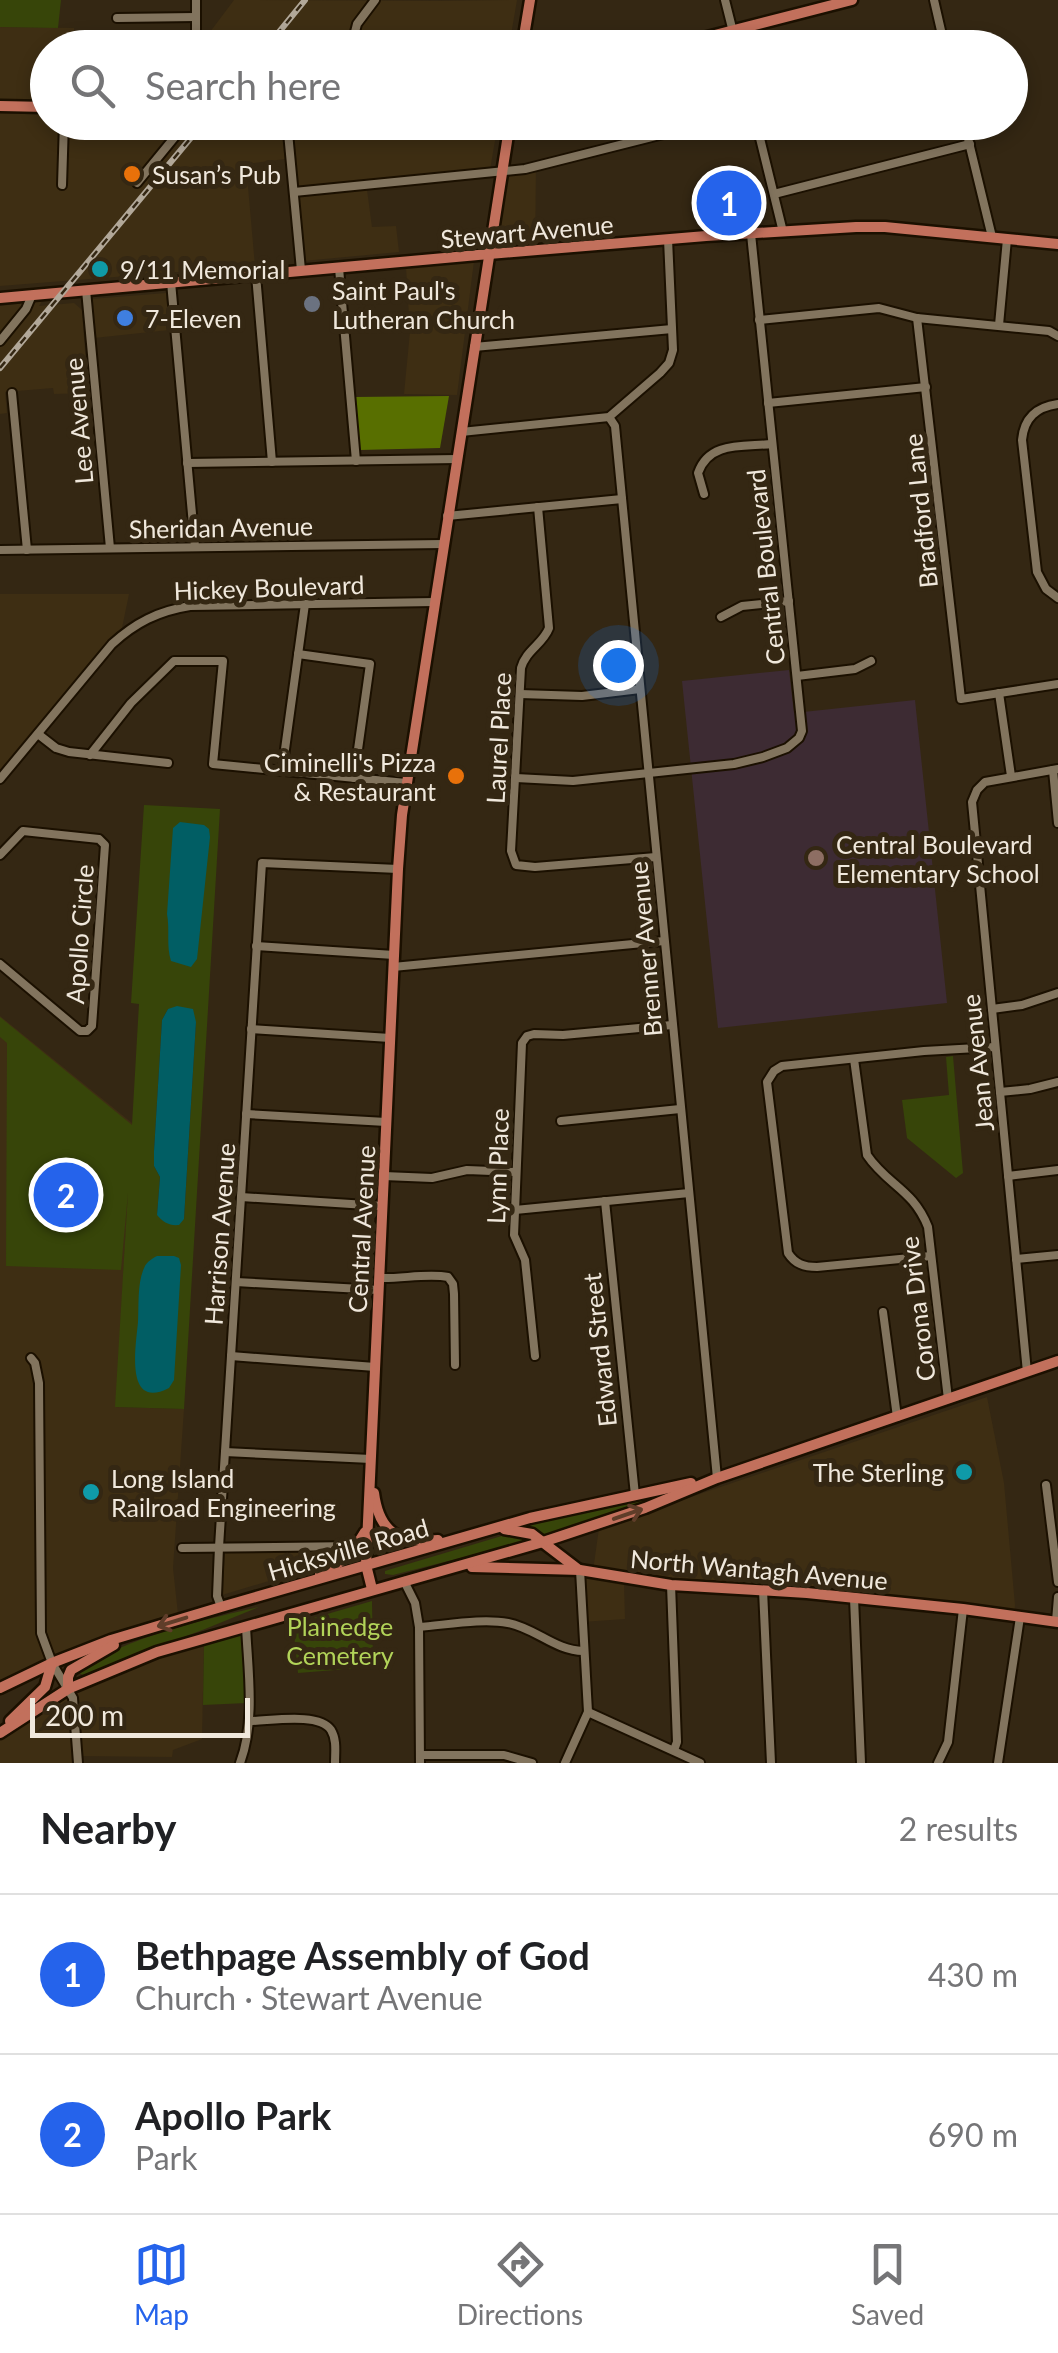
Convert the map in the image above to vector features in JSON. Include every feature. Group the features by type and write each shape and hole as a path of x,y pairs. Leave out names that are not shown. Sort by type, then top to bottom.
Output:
{"main road":[{"path":"525,30 530,0"},
{"path":"732,30 852,0"},
{"path":"0,106 30,107"},
{"path":"406,784 507,140"},
{"name":"Stewart Avenue","path":"0,298 783,232 885,227 1058,244"},
{"name":"Central Avenue","path":"372,1589 366,1565 393,967 389,954 406,784"},
{"name":"Hicksville Road","path":"68,1689 157,1652 578,1531 716,1478 1058,1362"},
{"path":"371,1462 382,1524 402,1537 428,1541 464,1537"},
{"name":"Hicksville Road","path":"0,1688 52,1663 136,1633 306,1582 530,1518 716,1478"},
{"path":"306,1582 346,1559 368,1527"},
{"path":"491,1529 523,1531 580,1570"},
{"path":"567,1560 565,1544 578,1531"},
{"name":"North Wantagh Avenue","path":"456,1567 580,1570 672,1584 854,1598 1057,1621"},
{"path":"0,1732 68,1689 71,1670 136,1633"},
{"path":"0,1732 45,1687 52,1663"}],"street":[{"path":"194,30 196,0"},
{"path":"355,30 376,0"},
{"path":"725,0 732,30"},
{"path":"934,0 942,30"},
{"path":"117,18 196,17"},
{"path":"62,185 63,140"},
{"path":"137,183 173,140"},
{"path":"289,140 301,270"},
{"path":"294,192 524,169 639,140"},
{"path":"760,140 783,232"},
{"path":"969,140 992,237"},
{"path":"774,194 970,144"},
{"name":"Central Boulevard","path":"516,778 573,781 734,764 788,748 799,738 802,731 797,676 750,234"},
{"path":"461,432 608,417 669,362 672,329 668,239"},
{"path":"999,325 1008,239"},
{"path":"339,268 356,461"},
{"path":"256,274 272,462"},
{"path":"171,282 196,547"},
{"name":"Lee Avenue","path":"86,290 110,548"},
{"path":"0,341 26,309 32,295"},
{"path":"759,320 880,308 917,318 1049,330 1058,336"},
{"name":"Bradford Lane","path":"917,318 961,699 999,693"},
{"path":"474,346 672,329"},
{"path":"768,404 926,387"},
{"path":"12,393 26,550"},
{"path":"1058,404 1035,412 1024,426 1022,440 1037,572 1046,590 1058,598"},
{"name":"Brenner Avenue","path":"608,417 615,426 716,1478"},
{"path":"704,494 698,473 712,452 772,444"},
{"path":"188,463 456,459"},
{"path":"448,516 622,499"},
{"name":"Laurel Place","path":"538,507 549,628 545,638 523,661 514,862 535,868 656,858"},
{"name":"Sheridan Avenue","path":"0,550 443,544"},
{"name":"Hickey Boulevard","path":"0,780 112,644 158,613 190,606 434,602"},
{"path":"720,617 742,606 788,602"},
{"path":"282,771 305,604"},
{"path":"298,654 370,664 354,778"},
{"path":"90,755 131,704 174,661 223,661 213,764 406,784"},
{"path":"797,676 855,670 871,661"},
{"path":"1058,684 999,693 1012,776 1055,770 1058,822"},
{"path":"520,694 582,696 640,690"},
{"path":"38,734 56,748 168,763"},
{"name":"Jean Avenue","path":"1012,776 985,782 976,790 972,802 1027,1372"},
{"name":"Apollo Circle","path":"0,855 23,831 99,840 105,845 92,1026 80,1031 0,964"},
{"name":"Harrison Avenue","path":"221,1607 217,1600 218,1547 262,863 398,869"},
{"path":"393,967 664,941"},
{"path":"256,946 389,954"},
{"path":"992,1009 1022,1005 1058,993"},
{"name":"Lynn Place","path":"535,1356 525,1260 514,1235 522,1043 527,1036 672,1025"},
{"path":"251,1029 390,1038"},
{"path":"931,1256 807,1267 793,1261 788,1253 768,1082 782,1066 995,1047"},
{"name":"Corona Drive","path":"854,1059 867,1154 874,1166 910,1196 928,1226 948,1400"},
{"path":"1000,1092 1058,1082"},
{"path":"561,1121 680,1109"},
{"path":"246,1114 386,1122"},
{"path":"384,1176 432,1178 467,1170 516,1172"},
{"path":"1008,1176 1058,1170"},
{"path":"514,1210 688,1193"},
{"path":"241,1197 382,1206"},
{"name":"Edward Street","path":"605,1201 634,1494"},
{"path":"1016,1260 1058,1255"},
{"path":"236,1282 379,1284 448,1277 454,1294 456,1365"},
{"path":"883,1312 896,1417"},
{"path":"231,1356 375,1367"},
{"path":"31,1358 36,1363 39,1383 41,1633 52,1663 73,1698 78,1763"},
{"path":"225,1452 371,1462"},
{"path":"1046,1485 1055,1527 1058,1582"},
{"path":"182,1548 358,1546"},
{"path":"565,1763 588,1712 580,1570"},
{"path":"404,1580 415,1603 419,1627 420,1759 532,1763"},
{"path":"672,1584 678,1742 674,1750"},
{"path":"763,1590 771,1763"},
{"path":"1057,1621 1058,1597"},
{"path":"854,1598 861,1763"},
{"path":"938,1763 948,1742 963,1609"},
{"path":"998,1763 1020,1617"},
{"path":"419,1627 510,1623 570,1651 583,1651"},
{"path":"240,1763 250,1721 246,1626"},
{"path":"588,1712 700,1763"},
{"path":"250,1721 322,1722 333,1733 335,1763"}],"shaded area":[{"path":"234,0 517,0 512,30 212,30"},
{"path":"0,27 74,28 30,30 30,101 0,100"},
{"path":"0,113 30,114 30,140 283,140 285,159 246,164 255,266 0,286"},
{"path":"293,140 495,140 490,170 297,186"},
{"path":"536,166 535,251 489,254 502,171"},
{"path":"367,190 372,227 396,226 399,252 303,261 298,197"},
{"path":"474,261 457,395 404,394 410,332 406,267"},
{"path":"166,293 169,330 94,338 91,299"},
{"path":"42,301 39,306 74,303 82,310 88,393 54,394 53,388 5,392 7,413 0,414 0,306"},
{"path":"0,594 129,594 122,628 0,774"},
{"name":"Central Boulevard Elementary School","path":"789,670 794,713 915,700 947,1003 718,1028 682,681"},
{"path":"0,1016 132,1123 116,1407 184,1409 173,1568 178,1614 0,1688"},
{"path":"987,1397 1004,1483 1014,1618 788,1594 624,1583 625,1619 582,1622 581,1571 593,1571 599,1528"},
{"path":"225,1552 309,1553 309,1569 222,1595"},
{"path":"204,1641 202,1739 173,1750 172,1757 76,1756 76,1763 0,1763 0,1739 67,1693"}],"green space":[{"path":"0,0 61,0 58,28 0,27"},
{"path":"449,396 440,448 360,450 354,397"},
{"path":"144,805 220,809 184,1409 115,1407 128,1192 121,1270 6,1266 7,1043 0,1037 0,1017 132,1125 139,1004 131,1003","holes":["168,1009 196,1022 184,1219 157,1215 160,1177 154,1166 154,1151 162,1020"]},
{"path":"953,1056 963,1173 956,1178 907,1138 902,1100 949,1095 946,1057"},
{"path":"653,1500 544,1537 525,1526 623,1502"},
{"path":"505,1535 528,1541 385,1574 388,1570"},
{"name":"Plainedge Cemetery","path":"372,1601 373,1667 298,1673 293,1624"},
{"path":"259,1607 83,1675 79,1673 94,1661 137,1641"},
{"path":"243,1629 247,1703 203,1705 204,1641"}],"water":[{"path":"180,822 204,825 210,837 197,959 191,967 171,961 169,950 167,914 173,828"},
{"path":"168,1009 193,1009 196,1022 184,1219 175,1225 157,1215 160,1177 154,1166 154,1151 162,1020"},
{"path":"157,1256 174,1256 181,1265 174,1380 169,1388 155,1393 145,1391 139,1383 135,1359 141,1279 146,1265"}],"railway":[{"path":"281,30 305,0"},
{"path":"0,368 189,140"}],"place":[{"name":"Susan’s Pub","path":"132,174"},
{"name":"Bethpage Assembly of God","path":"729,203"},
{"name":"9/11 Memorial","path":"100,269"},
{"name":"Saint Paul's Lutheran Church","path":"312,304"},
{"name":"7-Eleven","path":"125,318"},
{"name":"Ciminelli's Pizza & Restaurant","path":"456,776"},
{"name":"Central Boulevard Elementary School","path":"816,858"},
{"name":"Apollo Park","path":"66,1195"},
{"name":"The Sterling","path":"964,1472"},
{"name":"Long Island Railroad Engineering","path":"91,1492"}]}
